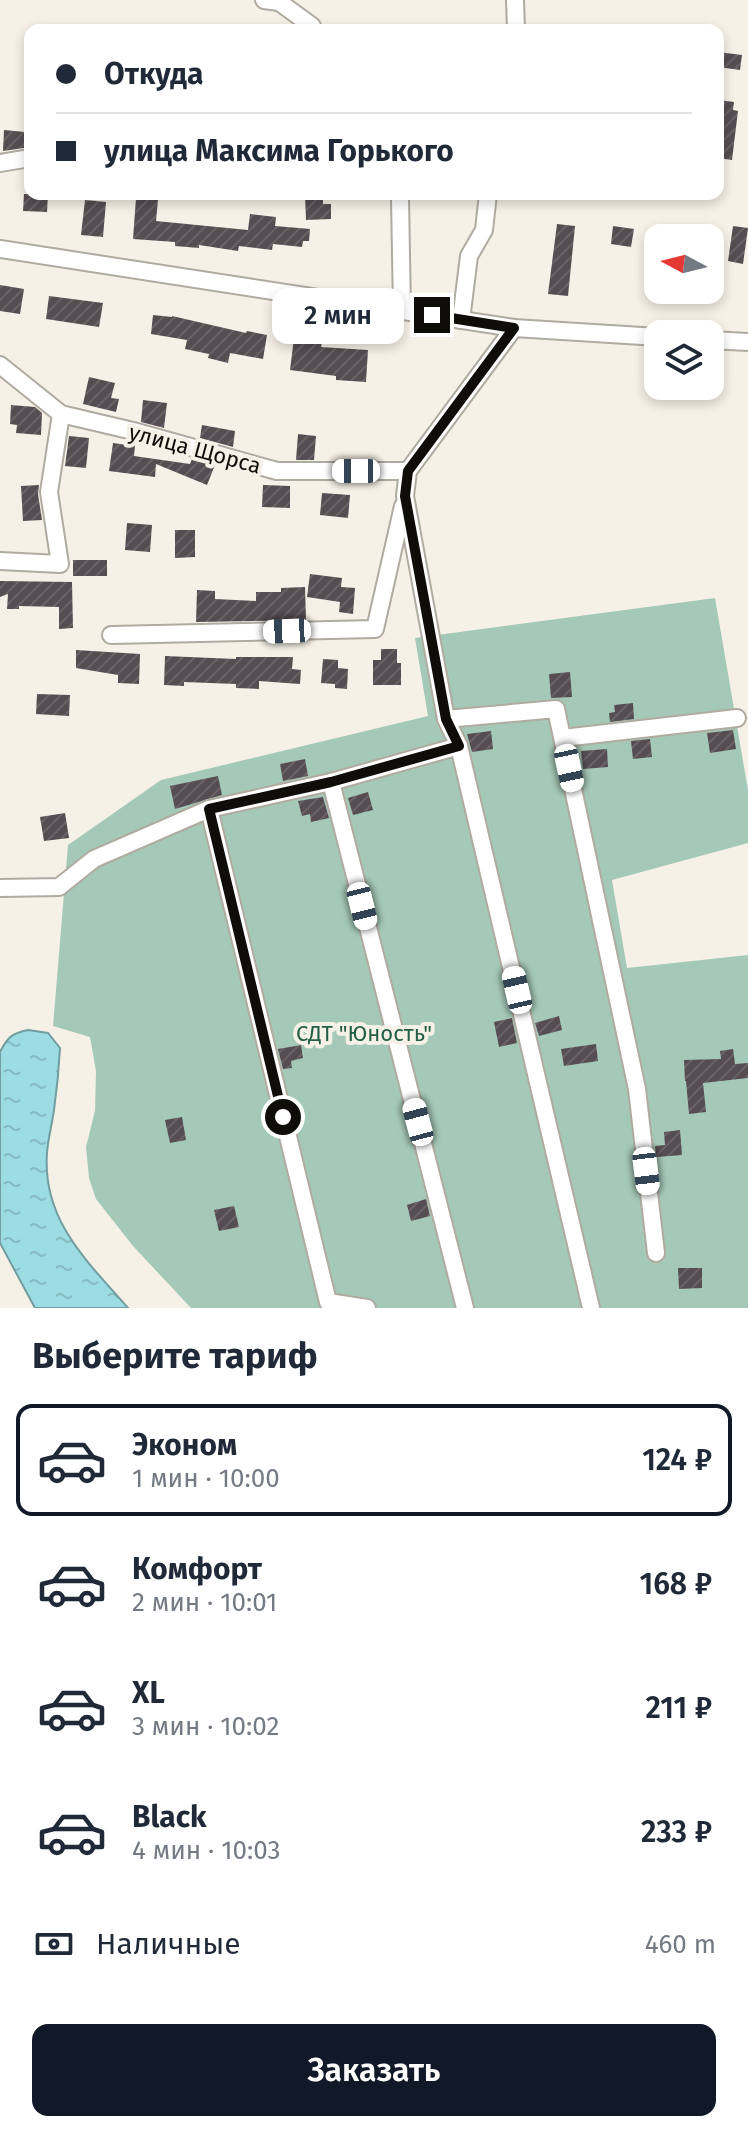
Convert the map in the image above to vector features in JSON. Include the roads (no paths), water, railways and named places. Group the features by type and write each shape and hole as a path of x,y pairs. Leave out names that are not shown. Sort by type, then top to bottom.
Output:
{"street":[{"path":"264,0 279,2 309,24"},
{"path":"515,0 516,24"},
{"path":"0,163 24,159"},
{"path":"400,200 402,310"},
{"path":"461,320 469,256 484,230 487,200"},
{"path":"0,249 514,328 644,336"},
{"path":"111,635 375,629 408,471 514,328"},
{"path":"724,341 748,342"},
{"name":"улица Щорса","path":"0,365 61,414 277,471 408,471"},
{"path":"0,561 60,564 49,492 61,414"},
{"path":"405,496 446,719 459,746 591,1308"},
{"path":"446,719 556,709 637,1089 656,1253"},
{"path":"563,738 737,718"},
{"path":"0,888 59,887 94,859 209,809 331,782 459,746"},
{"path":"331,782 465,1308"},
{"path":"209,809 328,1302 367,1308"}],"water":[{"path":"28,1030 48,1033 60,1048 47,1153 47,1177 52,1199 70,1238 128,1308 35,1308 0,1243 0,1052 11,1037"}],"park label":[{"name":"СДТ \"Юность\"","path":"364,1033"}]}
